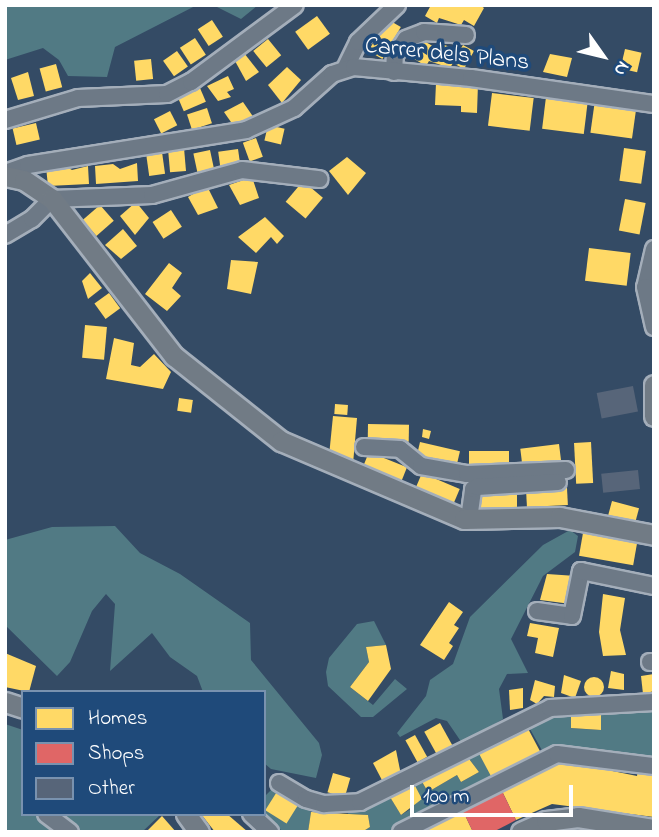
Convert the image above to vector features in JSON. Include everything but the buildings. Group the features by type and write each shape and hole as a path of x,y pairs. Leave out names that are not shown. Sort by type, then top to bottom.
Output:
{"main road":[{"path":"5,175 24,180 52,199 126,298 196,375 281,441 464,518 560,517 654,535"},
{"path":"654,385 654,416"},
{"path":"179,816 191,832"},
{"path":"187,816 199,832"},
{"path":"521,832 546,821 578,817 654,829"},
{"path":"537,832 576,824 636,832"}],"street":[{"path":"5,120 78,98 167,94 191,82 295,5"},
{"path":"345,69 358,42 397,5"},
{"path":"394,72 395,55 406,39 424,32 466,34"},
{"name":"Carrer dels Plans","path":"5,175 28,165 246,130 294,108 332,74 345,69 471,78 654,104"},
{"path":"5,235 32,219 52,199 152,195 242,170 319,179"},
{"path":"654,249 645,287 654,327"},
{"path":"365,447 400,449 421,466 467,474 567,476 477,486 472,489 464,518"},
{"path":"464,518 467,474"},
{"path":"537,611 572,616 580,571 654,586"},
{"path":"279,783 306,799 345,805 377,796 506,726 550,708 654,702"},
{"path":"401,832 557,754 654,766"},
{"path":"49,816 70,832"},
{"path":"252,816 270,832"}],"green space":[{"path":"5,5 197,5 115,47 107,77 68,76 59,60 43,48 5,60"},
{"path":"213,5 258,5 241,19"},
{"path":"115,526 140,553 180,574 250,623 251,660 319,743 322,755 316,778 271,769 266,765 266,690 202,690 197,676 170,657 152,633 110,671 115,604 106,594 92,611 70,662 57,676 5,625 5,540 52,527"},
{"path":"570,530 578,536 575,552 543,576 511,639 528,673 507,674 499,689 503,719 462,743 447,721 436,718 400,737 397,733 426,696 430,680 453,664 470,617 543,545"},
{"path":"374,621 386,645 366,647 369,662 350,687 373,705 395,679 407,689 373,717 361,717 328,686 326,672 329,658 357,624"},
{"path":"654,706 654,759 568,747 543,752 526,722 572,710 571,728 600,730 601,711"},
{"path":"5,724 21,729 21,816 159,816 142,832 5,832"},
{"path":"477,749 498,776 403,826 391,832 362,832 370,827 368,815 348,814 349,810 390,797 401,815 414,807 414,784 421,780 428,792 457,775 461,782 479,772 466,755"},
{"path":"274,787 285,822 299,803 311,812 308,832 284,832 265,819 266,795"}]}
